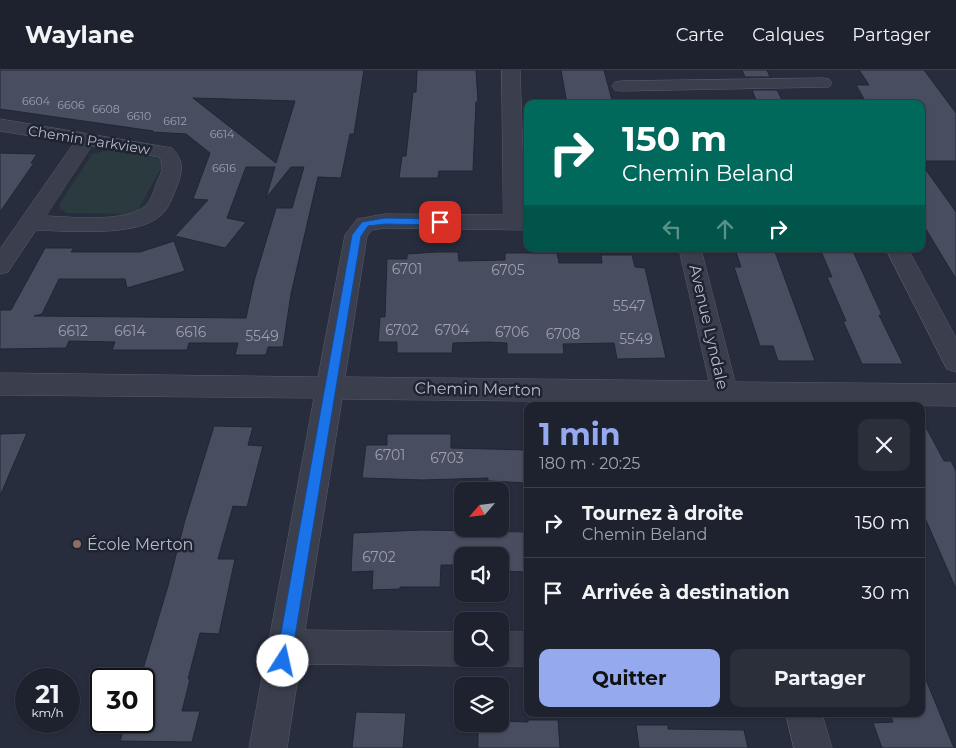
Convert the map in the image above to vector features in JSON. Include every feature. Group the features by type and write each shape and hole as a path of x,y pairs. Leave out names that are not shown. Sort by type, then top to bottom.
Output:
{"street":[{"path":"268,748 356,235 365,224 385,221 521,223 511,70"},
{"path":"621,86 823,84"},
{"name":"Chemin Parkview","path":"0,125 165,152 172,159 174,166 154,211 144,218 112,224 30,222"},
{"path":"0,266 87,139"},
{"name":"Avenue Lyndale","path":"691,252 726,399"},
{"path":"899,252 956,362"},
{"name":"Chemin Merton","path":"0,384 199,388 329,387 726,399 956,396"},
{"path":"286,646 454,649"},
{"path":"509,649 524,650"},
{"path":"805,717 813,748"}],"shaded area":[{"path":"109,150 158,158 164,163 138,210 126,214 65,213 60,209 59,205 92,154"}],"building":[{"path":"0,70 364,70 354,134 350,134 341,178 318,177 291,294 283,347 268,347 266,355 235,355 238,343 189,343 187,350 112,350 115,342 69,341 66,348 0,349 0,310 11,310 45,248 74,248 71,252 140,252 174,241 185,271 127,288 125,279 59,279 42,314 34,316 246,318 254,281 276,208 292,208 304,167 291,167 266,198 275,167 246,167 227,218 246,222 225,248 175,236 208,200 193,199 210,153 186,134 152,132 0,109","holes":["193,98 295,101 276,163"]},
{"path":"417,70 476,70 478,102 476,102 473,171 439,171 438,178 399,178 402,156 406,156 413,92 416,92"},
{"path":"561,70 604,70 612,100 566,100"},
{"path":"742,70 767,70 770,77 745,77"},
{"path":"859,70 924,70 956,113 956,161 925,161 925,100 865,100 856,85 869,85"},
{"path":"752,90 777,90 782,100 756,100"},
{"path":"0,153 37,154 31,163 34,163 0,212"},
{"path":"925,169 956,212 956,279 925,228"},
{"path":"458,252 459,261 505,260 505,253 557,253 559,263 602,263 601,255 632,255 635,267 645,268 666,358 617,359 614,343 563,344 564,354 507,354 507,343 488,342 453,343 452,353 397,353 397,342 378,342 380,317 385,317 387,259 407,259 407,254"},
{"path":"736,252 775,252 815,361 778,361 773,346 760,346 734,267 741,267"},
{"path":"821,252 853,252 882,315 879,315 903,364 862,364 843,321 846,321 827,277 832,277"},
{"path":"925,425 944,461 951,461 956,471 956,589 925,518"},
{"path":"214,426 253,427 248,445 263,446 247,507 233,506 218,559 235,559 219,634 200,633 188,679 190,679 182,711 200,711 192,742 120,741 122,733 155,733 155,668 143,668 168,586 185,520"},
{"path":"27,433 0,496 0,434"},
{"path":"387,434 451,434 451,448 524,450 524,483 488,481 488,478 423,480 362,478 366,445 387,445"},
{"path":"454,531 454,538 509,538 509,532 524,532 524,572 509,571 509,547 454,547 454,565 441,565 440,587 400,587 400,589 372,590 373,571 351,572 353,533"},
{"path":"925,677 954,748 882,748 873,723 893,722 891,717 925,717"},
{"path":"356,712 406,713 403,748 352,748"},
{"path":"528,720 558,720 560,748 478,748 478,732 509,732 509,721 528,722"},
{"path":"636,725 668,725 668,729 744,730 748,748 639,748"}],"place":[{"name":"École Merton","path":"77,544"}],"route":[{"path":"283,661 356,235 365,224 385,221 440,222"}]}
